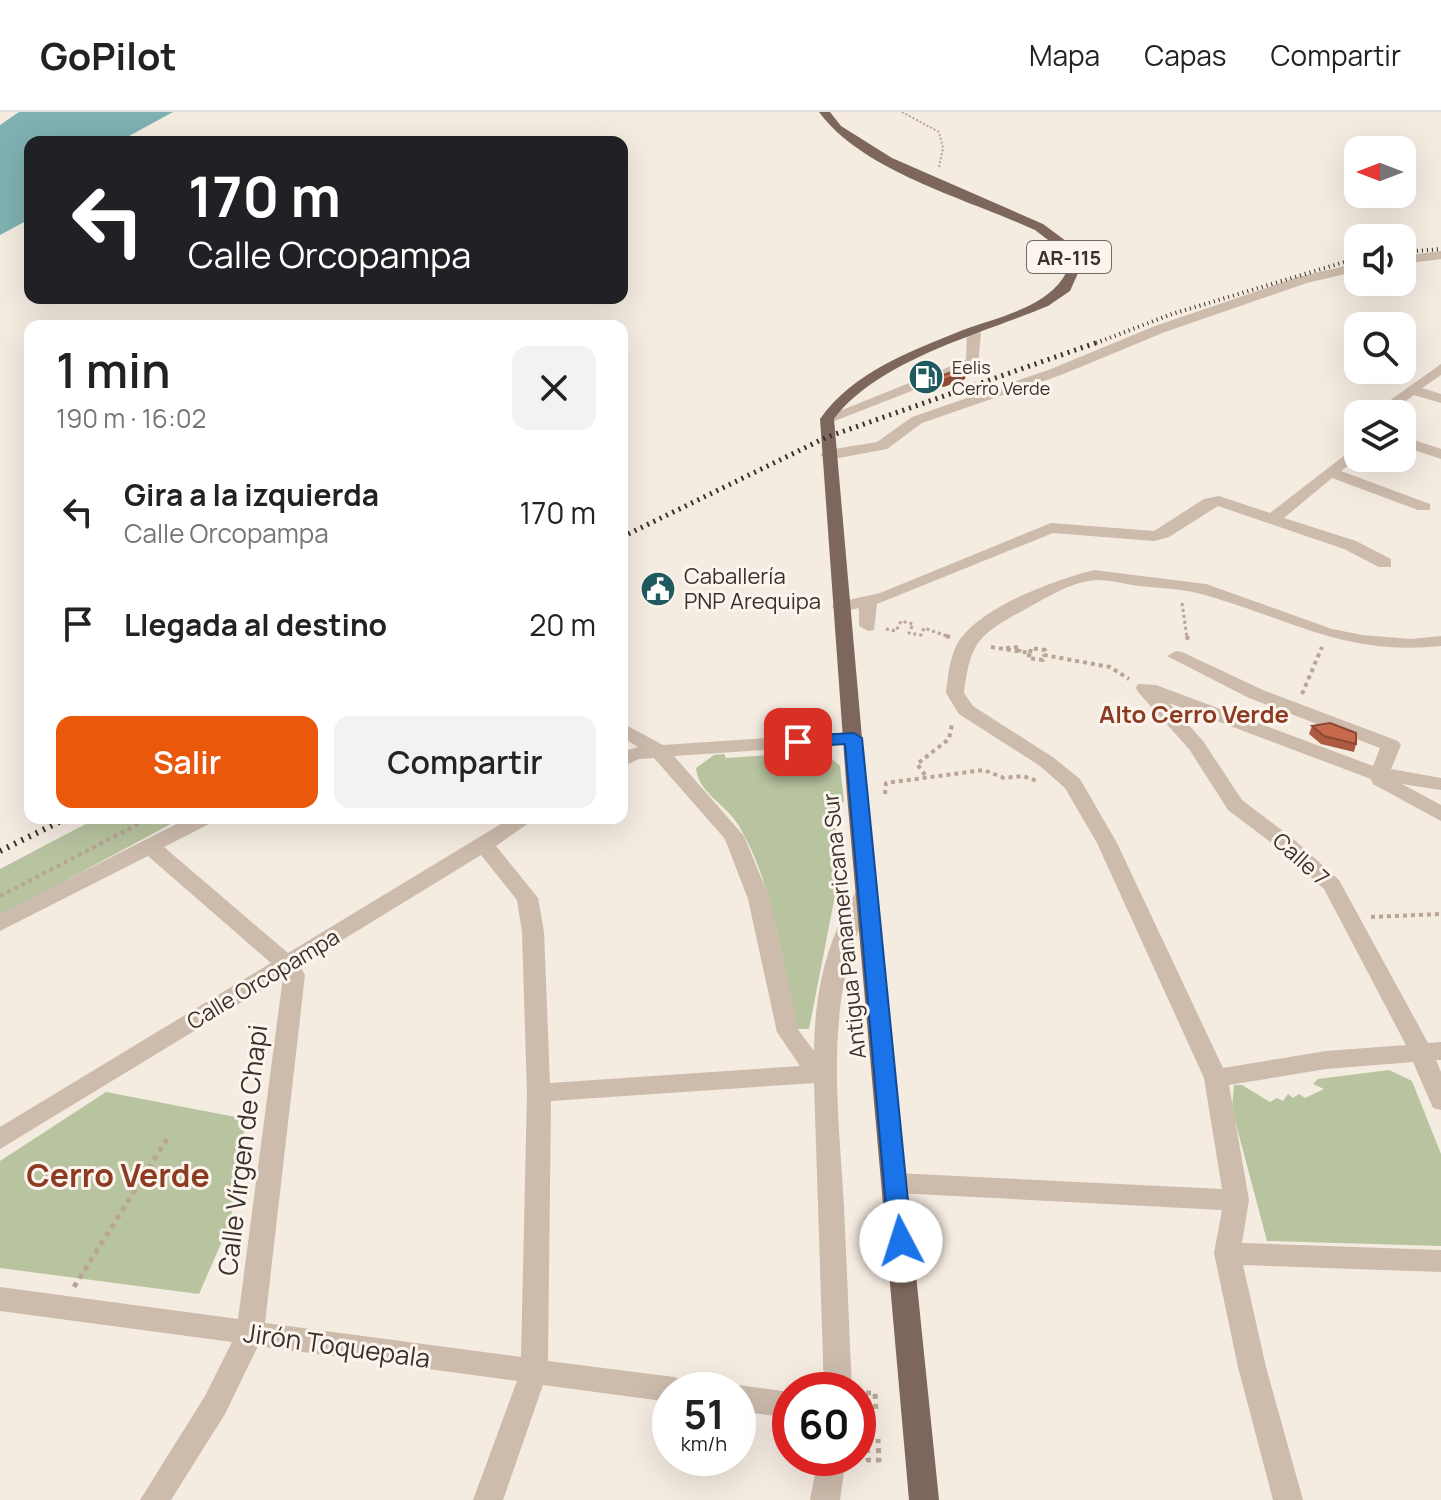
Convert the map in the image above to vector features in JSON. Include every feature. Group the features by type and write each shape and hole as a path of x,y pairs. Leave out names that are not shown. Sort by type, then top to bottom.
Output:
{"main road":[{"name":"AR-115","path":"824,112 839,131 856,143 1039,227 1062,244 1071,261 1070,279 1055,295 868,379 836,403 827,419"},
{"name":"Antigua Panamericana Sur","path":"827,419 841,607 924,1500"}],"street":[{"path":"1416,258 1441,255"},
{"path":"828,455 882,446 917,420 1056,372 1160,329 1303,280 1344,270"},
{"path":"827,419 973,362 974,333"},
{"path":"1398,400 1441,368"},
{"path":"1413,390 1441,399"},
{"path":"1416,446 1441,454"},
{"path":"1275,517 1344,462"},
{"path":"1332,473 1424,507"},
{"path":"841,607 868,602 1051,528 1154,536 1163,534 1210,502 1219,501 1275,517 1350,545 1385,563"},
{"path":"1288,1500 1252,1367 1227,1253 1236,1200 1216,1078 1107,843 1073,784 1047,762 966,710 955,693 958,672 968,641 984,625 1027,600 1081,578 1110,575 1206,589 1328,633 1385,643 1441,641"},
{"path":"868,602 868,626"},
{"path":"1176,656 1295,709 1391,745 1371,772"},
{"path":"1145,688 1371,772 1441,814"},
{"name":"Calle 7","path":"1145,688 1196,745 1235,805 1284,842 1332,885 1431,1052 1441,1101"},
{"path":"628,733 659,751 734,836 759,899 788,1032 801,1053 824,1073"},
{"path":"628,757 635,753 854,738"},
{"path":"1371,772 1439,783"},
{"path":"0,923 193,824"},
{"name":"Calle Orcopampa","path":"0,1139 516,824"},
{"path":"483,844 527,898 533,932 539,1093 534,1371 488,1500"},
{"path":"151,847 288,965"},
{"path":"837,1372 824,1073 827,1012 849,913 867,890"},
{"name":"Calle Vírgen de Chapi","path":"155,1500 215,1405 250,1334 294,975 288,965"},
{"path":"1216,1078 1326,1060 1431,1052"},
{"path":"539,1093 824,1073"},
{"path":"896,1183 1236,1200"},
{"path":"1227,1253 1441,1261"},
{"name":"Jirón Toquepala","path":"0,1299 652,1387"},
{"path":"825,1500 829,1476"}],"path":[{"path":"902,112 939,132 943,148 935,180"},
{"path":"1176,656 1188,640 1180,584"},
{"path":"868,626 896,631 901,621 913,624 909,633 921,635 924,628 936,630 934,634 981,644 979,650 989,651 991,646 1006,648 1005,652 1030,653 1028,658 1043,660 1044,655 1110,667 1145,688"},
{"path":"1295,709 1328,633"},
{"path":"925,775 917,764 949,739 954,717"},
{"path":"885,794 886,783 925,775 984,770 1004,778 1023,776 1045,784"},
{"path":"0,896 138,824"},
{"path":"1351,918 1441,914"},
{"path":"60,1309 167,1139"},
{"path":"876,1460 879,1460 878,1439"}],"green space":[{"path":"801,749 821,749 840,766 844,801 835,811 839,875 809,1029 797,1029 776,925 751,849 734,819 702,785 696,768 714,755 724,754 726,758 800,753"},
{"path":"86,824 171,824 0,916 0,869"},
{"path":"1389,1070 1412,1081 1441,1154 1441,1246 1267,1241 1232,1109 1234,1085 1242,1085 1270,1102 1277,1098 1283,1101 1288,1094 1293,1098 1299,1094 1305,1098 1324,1089 1313,1084 1318,1079"},
{"path":"106,1092 246,1119 230,1223 199,1294 0,1268 0,1161"}],"water":[{"path":"19,112 173,112 129,136 24,136 24,222 0,235 0,125"}],"building":[{"path":"960,369 966,372 944,380 938,377"},
{"path":"1330,723 1356,733 1356,744 1324,736 1312,726"}],"railway":[{"path":"1416,251 1441,249"},
{"path":"1096,343 1172,314 1344,262"},
{"path":"628,534 827,437 1101,341"},
{"path":"0,851 55,824"}],"place":[{"name":"Eelis Cerro Verde","path":"926,377"},
{"name":"Caballería PNP Arequipa","path":"658,589"}],"district":[{"name":"Alto Cerro Verde","path":"1194,713"},
{"name":"Cerro Verde","path":"118,1175"}],"route":[{"path":"798,742 854,738 857,800 901,1241"}]}
